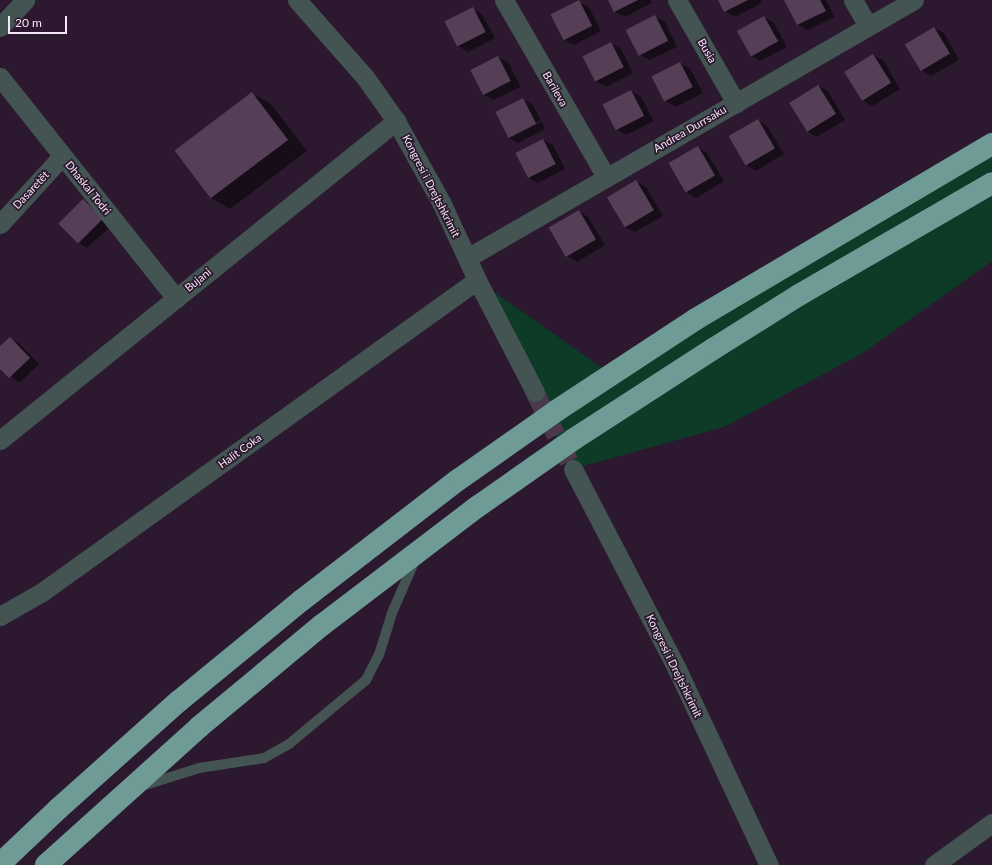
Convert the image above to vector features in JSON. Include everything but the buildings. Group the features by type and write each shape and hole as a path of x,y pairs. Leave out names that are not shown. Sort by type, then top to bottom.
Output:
{"highway":[{"path":"0,864 58,809 179,701 302,600 464,475 562,407 696,319 992,144"},
{"path":"46,865 125,792 322,625 419,551 574,439 798,295 992,183"}],"street":[{"path":"0,27 25,0"},
{"name":"Kongresi i Drejtshkrimit","path":"297,0 365,77 396,121 441,202 477,280 535,392"},
{"name":"Barileva","path":"504,0 606,177"},
{"name":"Busia","path":"677,0 736,103"},
{"path":"853,0 868,26"},
{"name":"Andrea Durrsaku","path":"467,258 914,0"},
{"name":"Dhaskal Todri","path":"0,77 176,298"},
{"name":"Bujani","path":"0,440 396,121"},
{"name":"Dasaretët","path":"0,224 62,156"},
{"name":"Halit Coka","path":"0,616 42,592 477,280"},
{"name":"Kongresi i Drejtshkrimit","path":"572,469 677,669 769,865"},
{"path":"934,865 992,823"}],"lane":[{"path":"125,792 199,768 264,758 289,744 366,680 379,655 392,613 419,551"}],"green space":[{"path":"992,144 992,261 863,353 724,427 573,469 477,280 611,374"}],"tunnel":[{"path":"535,392 573,469"}]}
